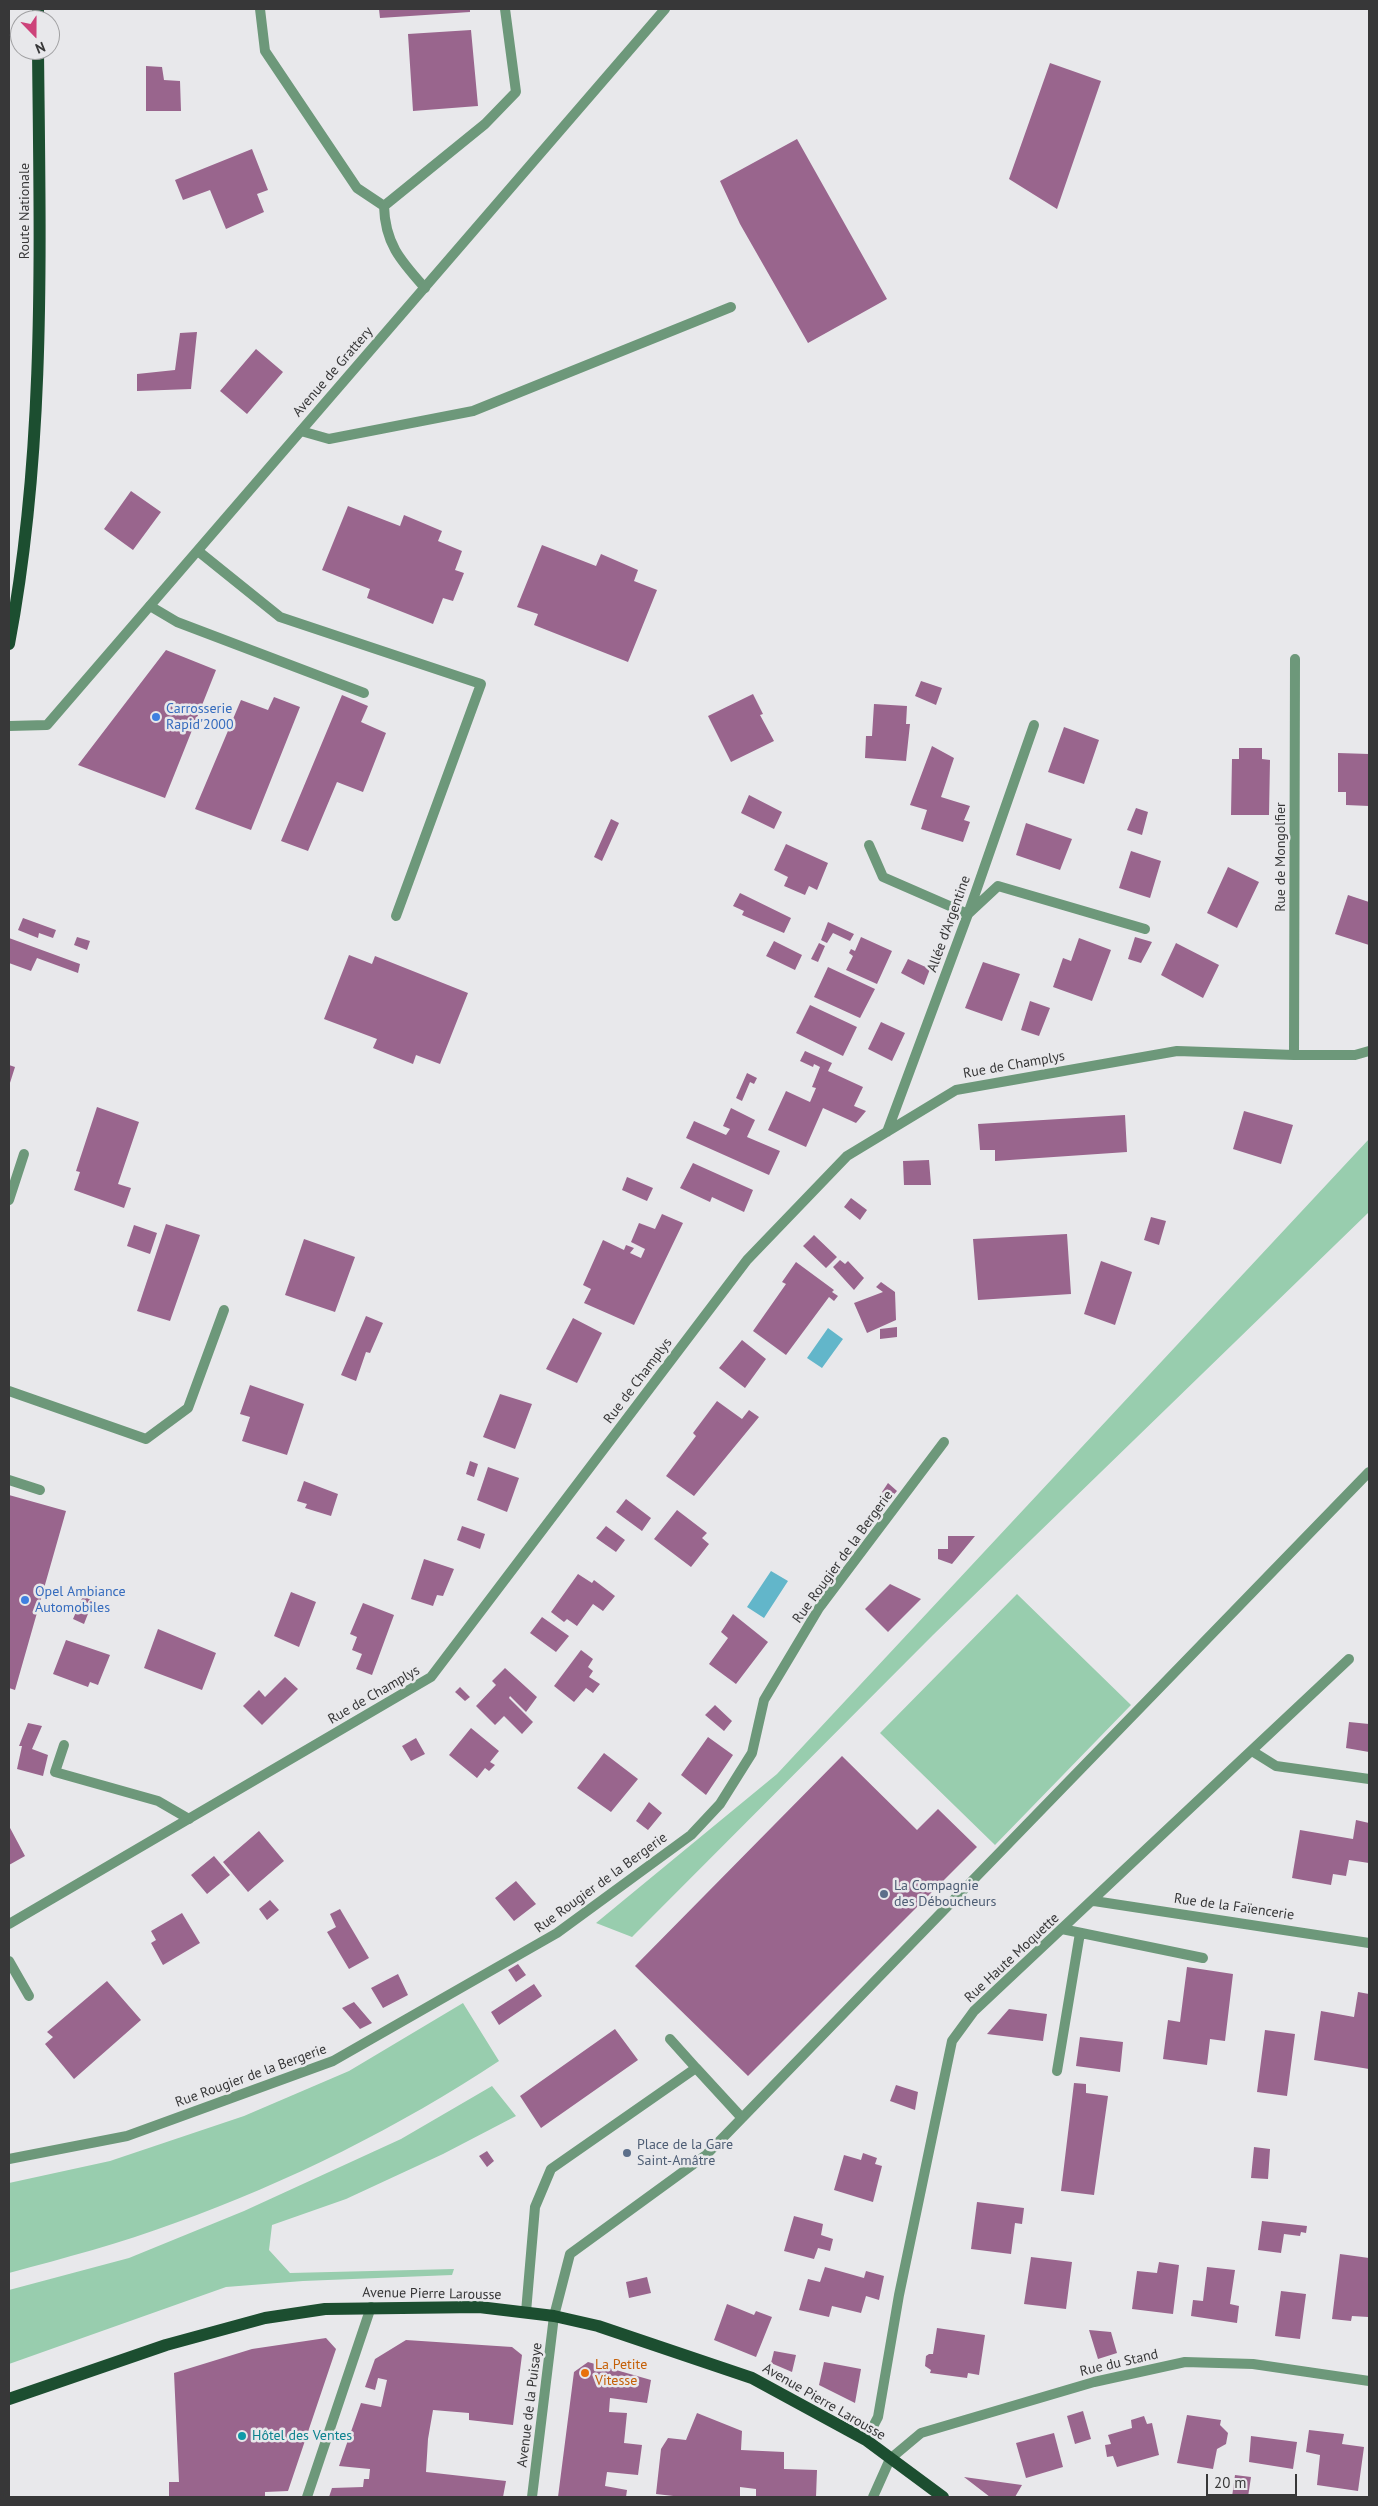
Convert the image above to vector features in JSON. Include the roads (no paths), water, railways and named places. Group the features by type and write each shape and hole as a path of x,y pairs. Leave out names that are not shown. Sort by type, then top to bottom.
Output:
{"main road":[{"name":"Route Nationale","path":"9,644 28,521 36,436 40,237 38,60"},
{"name":"Avenue Pierre Larousse","path":"9,2399 166,2344 265,2318 325,2309 479,2307 554,2316 598,2326 752,2378 866,2440 943,2497"}],"street":[{"path":"260,9 265,51 357,188 384,206"},
{"path":"384,206 485,124 516,92 505,9"},
{"name":"Avenue de Grattery","path":"9,726 47,725 665,9"},
{"path":"384,206 384,227 400,260 424,288"},
{"path":"301,432 328,439 473,411 731,307"},
{"path":"198,551 280,617 482,684 396,916"},
{"path":"150,606 177,622 364,693"},
{"name":"Rue de Mongolfier","path":"1294,1055 1295,659"},
{"name":"Allée d'Argentine","path":"887,1132 968,914 1034,725"},
{"path":"869,845 883,877 968,914 998,886 1145,929"},
{"name":"Rue de Champlys","path":"9,1924 431,1677 747,1260 847,1156 956,1090 1177,1051 1294,1055 1355,1054 1369,1051"},
{"path":"9,1200 24,1154"},
{"path":"9,1391 146,1439 188,1408 224,1310"},
{"name":"Rue Rougier de la Bergerie","path":"9,2159 127,2136 333,2061 558,1933 691,1835 720,1804 752,1753 764,1700 820,1608 944,1442"},
{"name":"Avenue de la Puisaye","path":"532,2497 554,2316 570,2254 706,2155 1369,1472"},
{"path":"9,1480 40,1490"},
{"name":"Rue Haute Moquette","path":"866,2440 878,2416 899,2295 952,2041 974,2011 1094,1901 1349,1659"},
{"path":"64,1745 54,1772 158,1801 189,1819"},
{"path":"1252,1751 1276,1766 1369,1779"},
{"name":"Rue de la Faïencerie","path":"1094,1901 1369,1943"},
{"path":"1062,1929 1203,1958"},
{"path":"1057,2071 1080,1933"},
{"path":"9,1961 29,1996"},
{"path":"670,2039 742,2118"},
{"path":"526,2312 535,2207 551,2169 696,2068"},
{"path":"307,2497 371,2307"},
{"name":"Rue du Stand","path":"890,2459 921,2433 1094,2382 1185,2362 1253,2364 1369,2381"},
{"path":"873,2497 890,2459"}],"water":[{"path":"828,1328 843,1339 822,1368 807,1358"},
{"path":"771,1571 788,1581 764,1618 747,1607"}],"place":[{"name":"Carrosserie Rapid'2000","path":"156,717"},
{"name":"Opel Ambiance Automobiles","path":"25,1600"},
{"name":"La Compagnie des Déboucheurs","path":"884,1894"},
{"name":"Place de la Gare Saint-Amâtre","path":"627,2153"},
{"name":"La Petite Vitesse","path":"585,2373"},
{"name":"Hôtel des Ventes","path":"242,2436"}]}
